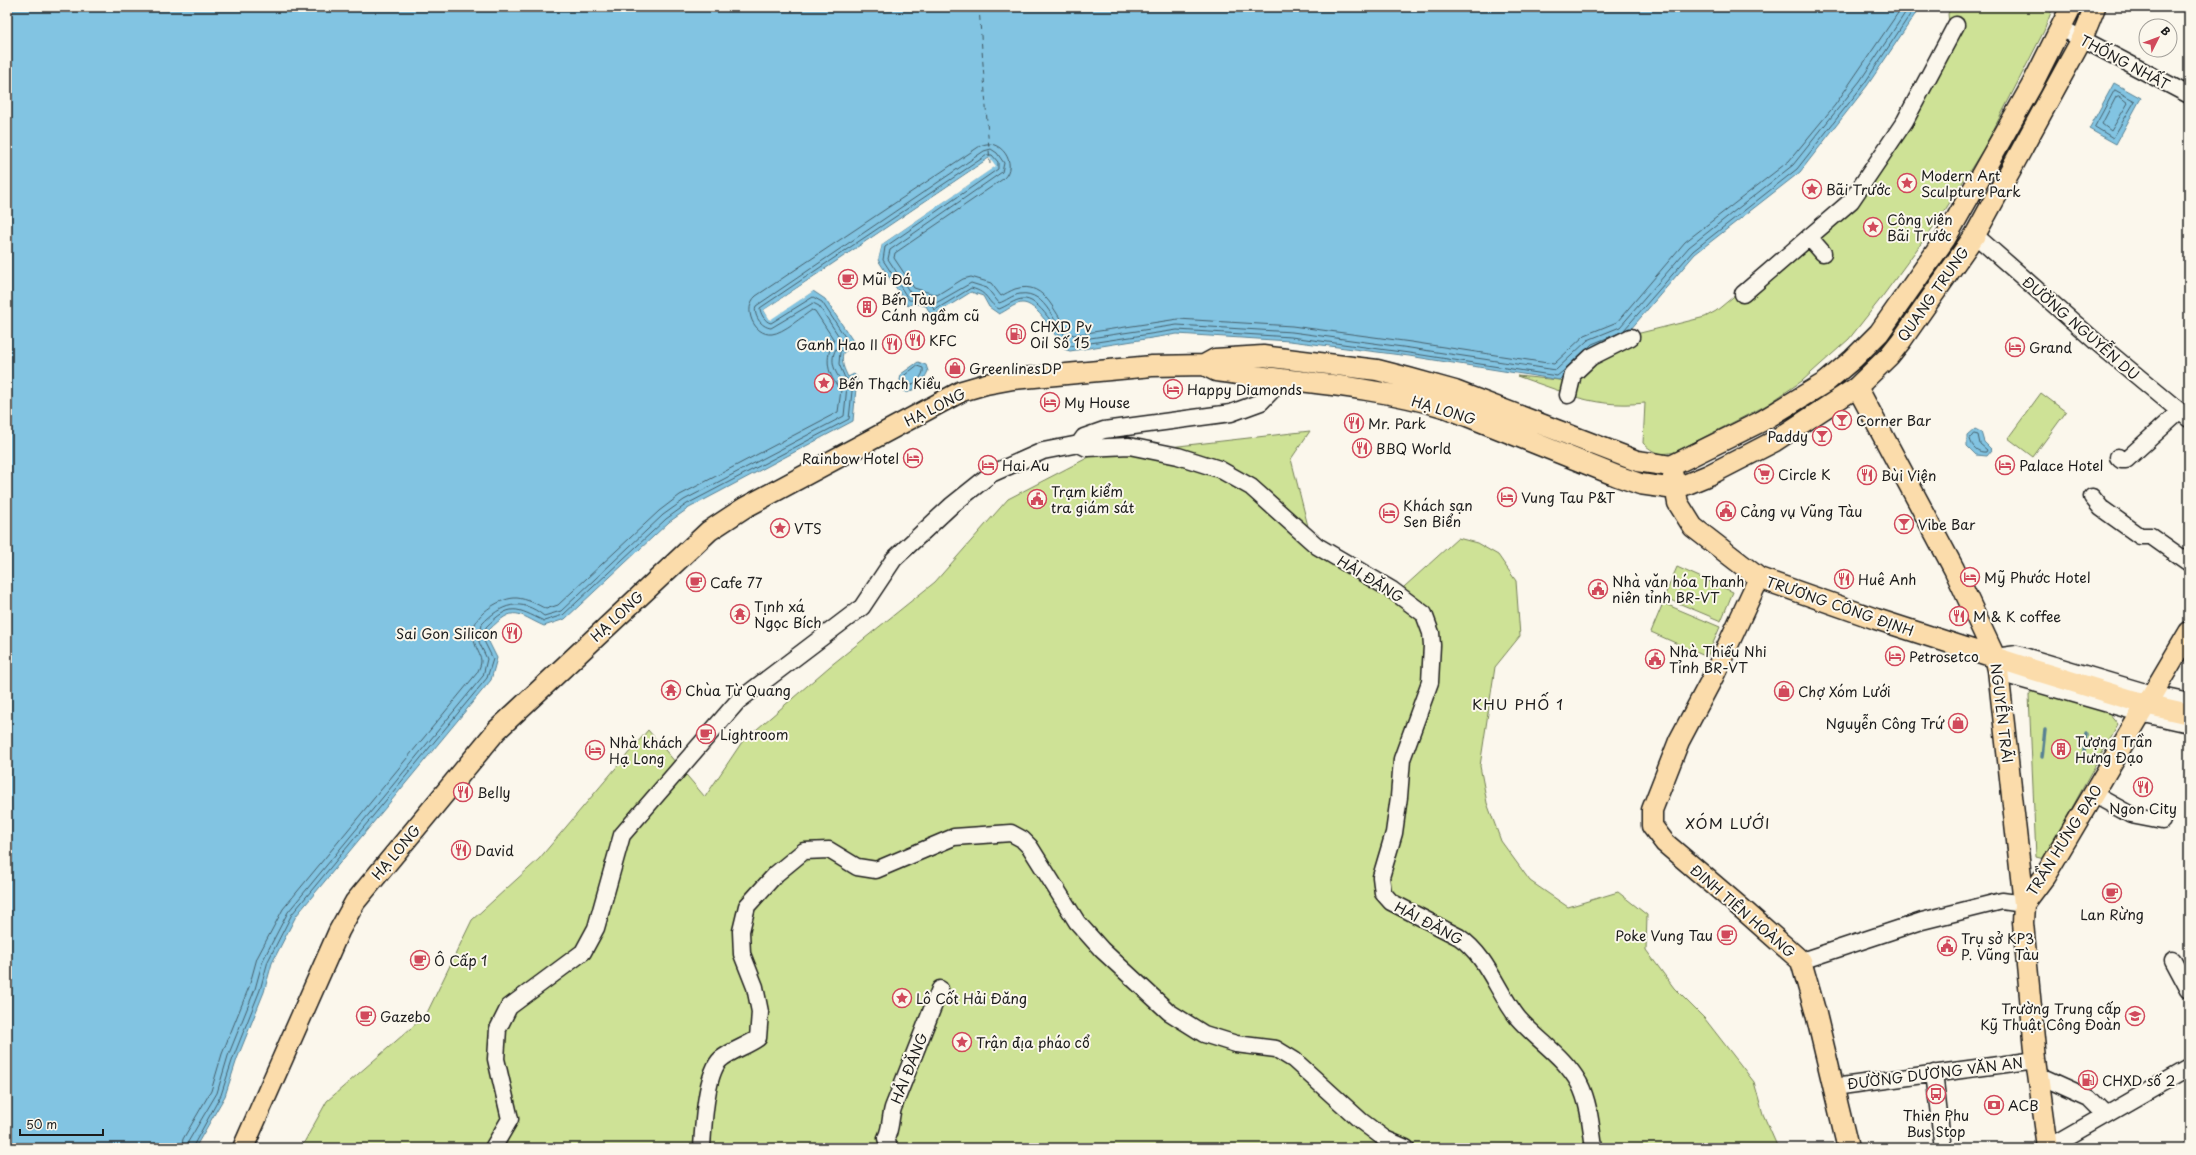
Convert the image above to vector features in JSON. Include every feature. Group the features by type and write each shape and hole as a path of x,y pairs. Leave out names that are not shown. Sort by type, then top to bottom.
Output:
{"main road":[{"name":"QUANG TRUNG","path":"1671,466 1714,446 1797,400 1826,382 1866,347 1890,319 1945,239 2032,86 2071,7"},
{"name":"QUANG TRUNG","path":"1675,489 1709,475 1775,441 1857,387 1889,356 1975,234 2082,39 2095,7"},
{"name":"HẠ LONG","path":"243,1148 339,931 354,902 497,730 709,531 744,508 962,392 986,384 1035,377 1152,366 1204,365 1215,359 1225,358 1263,356 1378,370 1617,476 1640,484 1675,489"},
{"path":"1283,379 1287,359"},
{"name":"HẠ LONG","path":"1204,365 1216,371 1436,396 1455,391 1637,461 1671,466"},
{"name":"NGUYỄN TRÃI","path":"1857,387 1954,569 1995,657 1998,670 2024,904 2023,923 2037,1068 2048,1148"},
{"name":"TRƯƠNG CÔNG ĐỊNH","path":"1671,466 1678,503 1693,526 1758,578 1876,619 1995,657 2146,704 2189,714"},
{"name":"ĐINH TIÊN HOÀNG","path":"1758,578 1714,675 1679,741 1652,810 1652,826 1665,843 1801,961 1834,1086 1848,1148"},
{"name":"TRẦN HƯNG ĐẠO","path":"2024,904 2045,876 2189,632"}],"street":[{"path":"1743,294 1851,201 1905,121 1956,25"},
{"name":"THỐNG NHẤT","path":"2061,28 2189,95"},
{"name":"ĐƯỜNG NGUYỄN DU","path":"1975,234 2095,341 2184,415"},
{"path":"1809,237 1823,253"},
{"path":"1568,394 1572,374 1591,356 1631,337"},
{"path":"493,1148 510,1119 496,1059 498,1029 509,1007 583,952 596,928 622,835 738,702 862,607 894,559 952,506 991,474 1043,451 1079,444 1084,437 1104,430 1231,413 1261,402 1283,379"},
{"path":"2118,457 2121,460 2126,460 2184,415"},
{"name":"HẢI ĐĂNG","path":"1079,444 1087,448 1129,446 1178,456 1219,469 1251,487 1317,546 1392,590 1424,614 1431,633 1432,645 1430,682 1402,759 1394,833 1381,877 1383,893 1391,902 1459,937 1476,952 1518,1018 1553,1050 1575,1076 1588,1108 1594,1148"},
{"path":"2092,497 2101,508 2140,536 2151,536 2189,563"},
{"name":"TRƯƠNG CÔNG ĐỊNH","path":"2146,704 2189,702"},
{"name":"TRƯƠNG CÔNG ĐỊNH","path":"2146,704 2189,724"},
{"path":"2093,794 2131,815 2162,822"},
{"path":"702,1148 704,1107 712,1079 720,1060 758,1038 760,1012 755,987 742,954 741,931 747,906 776,874 804,851 829,850 857,867 876,870 954,837 1011,833 1022,839 1040,863 1056,892 1077,922 1102,950 1169,1012 1204,1034 1236,1044 1276,1049 1294,1060 1361,1121 1385,1139 1406,1148"},
{"path":"1801,961 1922,921 2002,900 2024,904"},
{"path":"2173,960 2189,990"},
{"name":"HẢI ĐĂNG","path":"889,1148 886,1138 890,1132 889,1122 893,1108 940,989"},
{"path":"2048,1148 2189,1067"},
{"path":"2037,1068 2089,1098 2105,1114"},
{"name":"ĐƯỜNG DƯƠNG VĂN AN","path":"1834,1086 1934,1073 2037,1068"},
{"path":"1934,1073 1943,1148"}],"green space":[{"name":"Công viên Bãi Trước","path":"1951,7 2053,7 2044,31 1984,148 1942,215 1849,339 1802,381 1767,405 1675,452 1658,453 1643,443 1645,403 1606,403 1569,395 1572,380 1624,337 1705,317 1716,311 1761,274 1835,207 1904,113 1949,23 1948,14"},
{"path":"1517,376 1570,381 1568,394"},
{"path":"2041,393 2066,412 2033,457 2008,438"},
{"path":"1310,431 1291,459 1314,550 1394,596 1458,538 1477,543 1498,555 1516,581 1520,636 1495,667 1480,766 1487,803 1501,841 1530,881 1568,907 1618,892 1647,915 1646,950 1674,988 1705,1019 1754,1082 1763,1114 1778,1148 301,1148 327,1101 426,1015 472,920 539,859 648,730 705,797 742,742 829,667 935,582 1008,499 1091,456"},
{"path":"1677,567 1733,592 1721,621 1664,597"},
{"path":"1663,603 1720,627 1707,657 1651,632"},
{"path":"2035,687 2109,713 2118,724 2044,859 2036,857 2029,695"}],"water":[{"path":"7,7 1920,7 1867,86 1800,172 1695,254 1624,337 1594,347 1560,380 1409,356 1290,341 1177,334 1070,351 1064,349 1046,321 1040,314 1027,304 1018,304 999,314 989,307 983,296 971,292 931,317 932,316 926,306 913,303 908,306 878,260 882,244 995,166 989,158 764,310 770,319 813,291 825,299 855,344 843,353 842,359 848,377 854,374 857,377 853,421 689,508 669,522 565,619 544,626 522,615 511,614 489,630 488,640 497,658 491,680 296,916 272,963 264,992 237,1059 225,1096 195,1148 7,1148"},
{"path":"2114,83 2141,98 2116,144 2089,129"},
{"path":"918,362 926,365 928,371 925,378 913,390 906,393 899,386 901,374"},
{"path":"1975,429 1981,432 1984,442 1992,450 1987,456 1976,455 1967,446 1967,436"}],"pier":[{"path":"990,158 996,166 882,244 878,260 876,258 880,243 993,165 989,160 867,244 866,242"},
{"path":"817,275 818,277 766,310 771,317 812,290 815,290 770,320 764,310"}],"waterway":[{"path":"2042,757 2045,730"},
{"path":"2083,759 2086,734"}],"ferry route":[{"path":"979,7 990,164"}],"place":[{"name":"Modern Art Sculpture Park","path":"1907,183"},
{"name":"Bãi Trước","path":"1812,189"},
{"name":"Công viên Bãi Trước","path":"1873,227"},
{"name":"Mũi Đá","path":"848,279"},
{"name":"Bến Tàu Cánh ngầm cũ","path":"867,307"},
{"name":"CHXD Pv Oil Số 15","path":"1016,334"},
{"name":"KFC","path":"915,340"},
{"name":"Ganh Hao II","path":"892,344"},
{"name":"Grand","path":"2015,347"},
{"name":"GreenlinesDP","path":"955,368"},
{"name":"Bến Thạch Kiều","path":"824,383"},
{"name":"Happy Diamonds","path":"1173,389"},
{"name":"My House","path":"1050,402"},
{"name":"Corner Bar","path":"1842,420"},
{"name":"Mr. Park","path":"1354,423"},
{"name":"Paddy","path":"1822,436"},
{"name":"BBQ World","path":"1362,448"},
{"name":"Rainbow Hotel","path":"913,458"},
{"name":"Hai Au","path":"988,465"},
{"name":"Palace Hotel","path":"2005,465"},
{"name":"Circle K","path":"1764,474"},
{"name":"Bùi Viện","path":"1867,475"},
{"name":"Vung Tau P&T","path":"1507,497"},
{"name":"Trạm kiểm tra giám sát","path":"1037,499"},
{"name":"Cảng vụ Vũng Tàu","path":"1726,511"},
{"name":"Khách sạn Sen Biển","path":"1389,513"},
{"name":"Vibe Bar","path":"1904,524"},
{"name":"VTS","path":"780,528"},
{"name":"Mỹ Phước Hotel","path":"1970,577"},
{"name":"Huê Anh","path":"1844,579"},
{"name":"Cafe 77","path":"696,582"},
{"name":"Nhà văn hóa Thanh niên tỉnh BR-VT","path":"1598,589"},
{"name":"Tịnh xá Ngọc Bích","path":"740,614"},
{"name":"M & K coffee","path":"1959,616"},
{"name":"Sai Gon Silicon","path":"512,633"},
{"name":"Petrosetco","path":"1895,656"},
{"name":"Nhà Thiếu Nhi Tỉnh BR-VT","path":"1655,659"},
{"name":"Chùa Từ Quang","path":"671,690"},
{"name":"Chợ Xóm Lưới","path":"1784,691"},
{"name":"Nguyễn Công Trứ","path":"1958,723"},
{"name":"Lightroom","path":"706,734"},
{"name":"Tượng Trần Hưng Đạo","path":"2061,749"},
{"name":"Nhà khách Hạ Long","path":"595,750"},
{"name":"Ngon City","path":"2143,787"},
{"name":"Belly","path":"463,792"},
{"name":"David","path":"461,850"},
{"name":"Lan Rừng","path":"2112,893"},
{"name":"Poke Vung Tau","path":"1727,935"},
{"name":"Trụ sở KP3 P. Vũng Tàu","path":"1947,946"},
{"name":"Ô Cấp 1","path":"420,960"},
{"name":"Lô Cốt Hải Đăng","path":"902,998"},
{"name":"Gazebo","path":"366,1016"},
{"name":"Trường Trung cấp Kỹ Thuật Công Đoàn","path":"2135,1016"},
{"name":"Trận địa pháo cổ","path":"962,1042"},
{"name":"CHXD số 2","path":"2088,1080"},
{"name":"Thien Phu Bus Stop","path":"1936,1094"},
{"name":"ACB","path":"1994,1105"}],"district":[{"name":"KHU PHỐ 1","path":"1518,703"},
{"name":"XÓM LƯỚI","path":"1728,822"}]}
